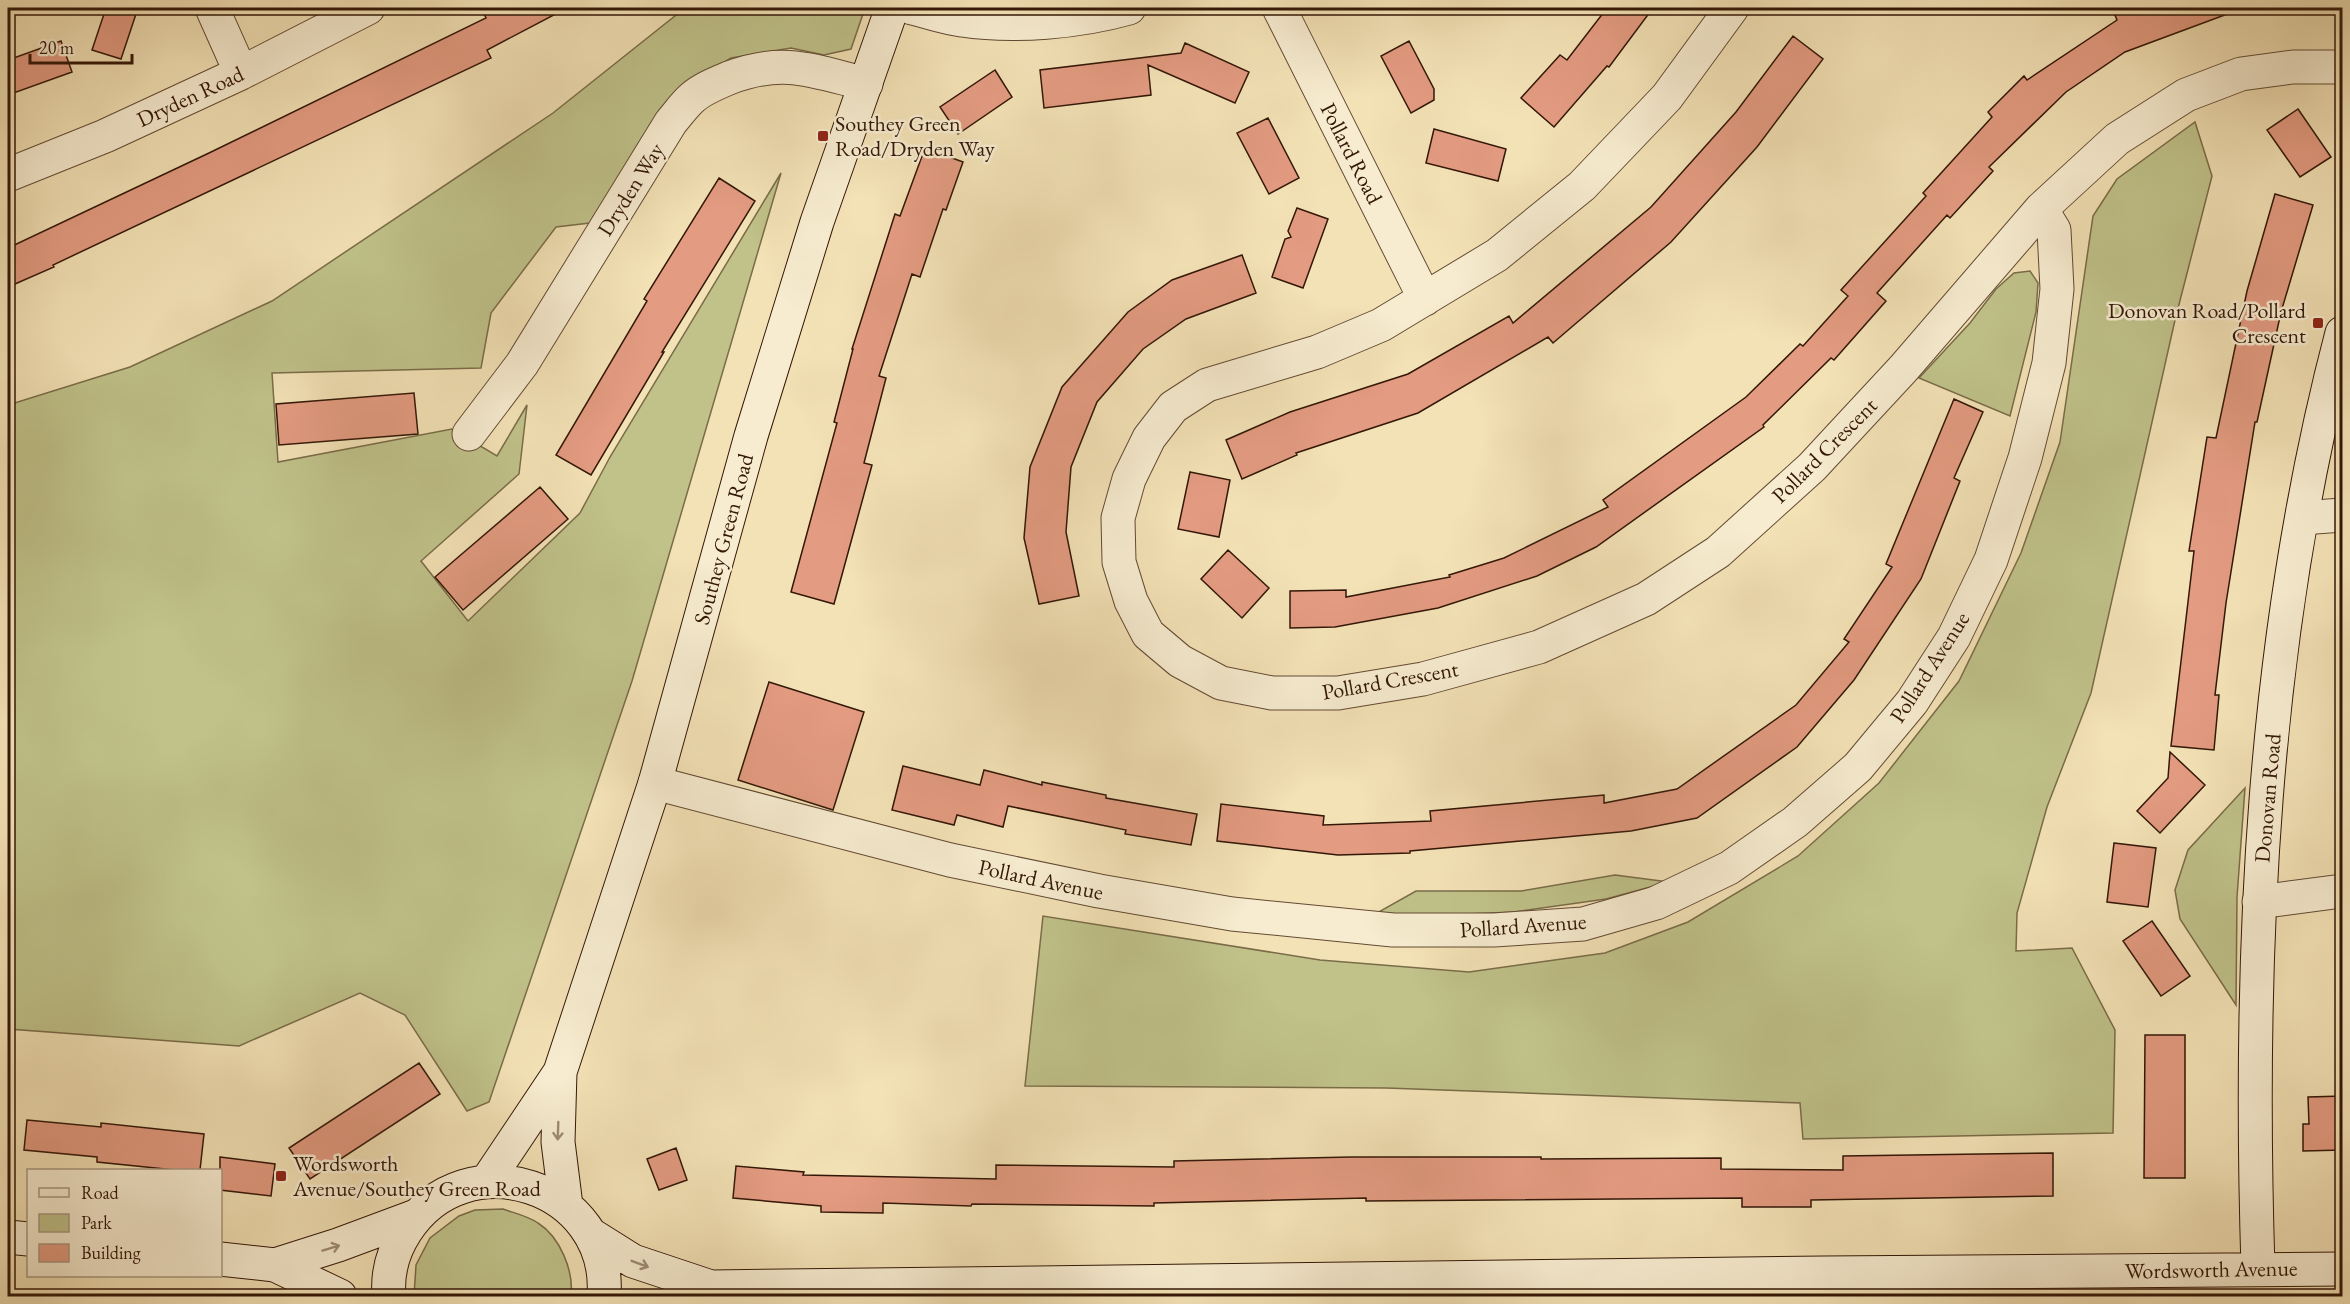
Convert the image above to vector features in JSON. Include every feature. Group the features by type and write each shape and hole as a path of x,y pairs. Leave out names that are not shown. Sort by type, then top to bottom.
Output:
{"street":[{"path":"212,8 241,73"},
{"name":"Dryden Road","path":"8,175 105,136 241,73 368,8"},
{"name":"Southey Green Road","path":"487,1181 560,1072 655,783 751,435 817,222 892,8"},
{"path":"912,8 962,20 1026,23 1103,15 1129,8"},
{"name":"Pollard Road","path":"1280,8 1425,299"},
{"name":"Pollard Crescent","path":"1732,8 1667,97 1582,186 1497,255 1381,326 1317,352 1207,385 1173,407 1149,438 1129,479 1118,518 1119,562 1131,600 1148,634 1180,661 1221,683 1272,693 1338,693 1423,679 1539,647 1646,600 1718,552 1812,467 1903,369 2041,209 2117,139 2186,94 2241,74 2293,67 2343,67"},
{"name":"Dryden Way","path":"469,434 522,364 671,122 693,97 720,81 751,70 772,66 797,68 866,84"},
{"name":"Pollard Avenue","path":"655,783 950,860 1099,891 1232,914 1393,930 1494,930 1583,924 1656,903 1729,868 1796,822 1858,766 1912,702 1954,637 1991,560 2025,458 2049,363 2058,289 2054,230 2041,209"},
{"name":"Donovan Road","path":"2258,1268 2254,1137 2259,902 2266,786 2287,611 2302,518 2331,376 2343,333"},
{"path":"2302,518 2343,515"},
{"path":"2259,902 2343,891"},
{"name":"Southey Green Road","path":"560,1072 558,1142 566,1206"},
{"path":"390,1296 388,1281 397,1246 416,1216 437,1198 461,1186 487,1181 515,1182 542,1191 566,1206 590,1234 601,1263 604,1296"},
{"path":"275,1265 416,1216"},
{"name":"Wordsworth Avenue","path":"590,1234 633,1262 699,1292 1268,1288 1812,1273 2343,1269"},
{"path":"8,1237 27,1239"},
{"path":"222,1259 275,1265 340,1296"}],"green space":[{"path":"685,8 865,8 851,49 824,55 791,48 731,58 680,88 590,223 556,227 491,313 481,368 272,373 278,462 452,429 497,456 527,405 519,474 421,561 468,621 580,513 610,457 781,173 632,681 489,1102 467,1111 405,1015 360,993 239,1046 8,1029 8,405 130,367 272,301 553,113"},
{"path":"2195,122 2212,176 2175,320 2091,693 2047,807 2017,913 2016,951 2072,948 2115,1030 2113,1133 1803,1139 1800,1103 1386,1088 1025,1086 1043,916 1320,960 1469,972 1605,953 1688,922 1798,856 1879,783 1959,681 2021,553 2060,442 2093,216 2117,179"},
{"path":"2030,271 2038,283 2036,312 2010,416 1919,378 1970,323 1996,289 2014,273"},
{"path":"2245,788 2237,897 2236,1005 2180,919 2175,890 2188,850"},
{"path":"1615,875 1669,882 1606,899 1514,912 1419,916 1375,914 1416,891 1521,891"},
{"path":"503,1209 534,1221 553,1237 568,1266 571,1296 414,1296 416,1265 430,1238 459,1216 475,1210"}],"building":[{"path":"106,8 138,8 121,59 92,50"},
{"path":"481,8 567,8 487,50 491,58 8,287 8,248 486,18"},
{"path":"1607,8 1653,8 1609,67 1607,66 1554,127 1521,98 1560,55 1567,60"},
{"path":"2112,8 2237,8 2238,10 2125,52 2066,92 1989,167 1993,171 1950,218 1947,215 1877,293 1886,301 1834,360 1831,358 1763,425 1764,427 1596,547 1537,576 1438,608 1335,627 1290,628 1290,591 1346,590 1346,597 1450,577 1449,575 1504,558 1608,507 1603,500 1746,397 1800,344 1803,346 1848,296 1841,290 1926,196 1923,193 1992,117 1988,112 2024,76 2027,80 2117,20"},
{"path":"1793,36 1823,59 1757,147 1671,242 1553,343 1548,337 1418,413 1296,453 1297,455 1242,479 1226,440 1290,412 1408,374 1509,316 1513,323 1651,207 1736,112"},
{"path":"61,41 72,72 8,95 8,60"},
{"path":"1409,41 1434,89 1434,100 1411,113 1381,56"},
{"path":"1185,43 1249,72 1235,103 1148,65 1151,95 1044,108 1040,70 1181,53"},
{"path":"995,70 1012,97 958,134 940,107"},
{"path":"2298,109 2331,157 2300,177 2267,130"},
{"path":"1268,118 1299,178 1269,194 1237,133"},
{"path":"1434,129 1506,149 1498,181 1426,163"},
{"path":"925,148 963,162 946,210 943,209 920,277 912,274 879,376 886,378 864,463 872,465 834,604 791,592 837,423 834,422 852,349 895,214 900,216"},
{"path":"719,178 755,201 662,352 664,352 591,475 556,455 647,301 644,299"},
{"path":"2275,194 2313,205 2281,312 2257,422 2255,422 2226,603 2215,695 2219,695 2214,750 2171,746 2194,551 2189,551 2207,437 2216,438 2247,291"},
{"path":"1297,208 1328,219 1303,288 1272,277 1285,239 1291,237 1288,231"},
{"path":"1242,255 1256,293 1186,319 1143,349 1097,402 1071,467 1066,532 1079,596 1039,604 1024,538 1030,467 1062,387 1128,312 1172,280"},
{"path":"414,393 418,434 279,445 276,404"},
{"path":"1954,399 1983,412 1954,478 1960,481 1921,579 1854,680 1797,747 1697,818 1631,831 1410,851 1410,853 1338,855 1217,841 1221,804 1324,816 1323,825 1431,821 1430,811 1604,795 1604,803 1677,789 1796,705 1849,642 1844,639 1892,567 1886,564"},
{"path":"1190,472 1230,480 1219,537 1178,529"},
{"path":"540,487 568,519 463,610 435,577"},
{"path":"1228,550 1269,588 1242,618 1201,579"},
{"path":"769,682 864,712 833,810 738,780"},
{"path":"2170,752 2205,785 2160,833 2137,811 2168,778"},
{"path":"903,766 980,785 984,770 1042,785 1042,782 1106,795 1106,798 1197,814 1191,845 1125,834 1126,830 1008,806 1003,827 957,815 954,825 892,810"},
{"path":"2114,843 2156,848 2148,907 2107,902"},
{"path":"2152,921 2190,976 2161,996 2123,941"},
{"path":"2145,1035 2185,1035 2185,1178 2144,1178"},
{"path":"419,1063 440,1094 310,1179 289,1148"},
{"path":"2343,1096 2343,1150 2303,1151 2303,1124 2309,1124 2308,1097"},
{"path":"27,1120 101,1127 101,1123 204,1134 200,1169 165,1169 97,1162 97,1157 24,1150"},
{"path":"676,1148 687,1180 659,1190 647,1159"},
{"path":"2053,1153 2053,1196 1811,1200 1811,1207 1742,1207 1742,1198 1366,1201 1366,1198 1154,1203 1154,1206 972,1204 971,1206 883,1203 883,1213 821,1212 821,1206 733,1198 736,1166 804,1172 803,1175 996,1179 996,1165 1174,1167 1174,1161 1351,1157 1721,1158 1721,1169 1843,1170 1843,1156"},
{"path":"220,1157 275,1164 271,1196 222,1190 222,1169 220,1169"}],"place":[{"name":"Southey Green Road/Dryden Way","path":"823,136"},
{"name":"Donovan Road/Pollard Crescent","path":"2318,323"},
{"name":"Wordsworth Avenue/Southey Green Road","path":"281,1176"}]}
